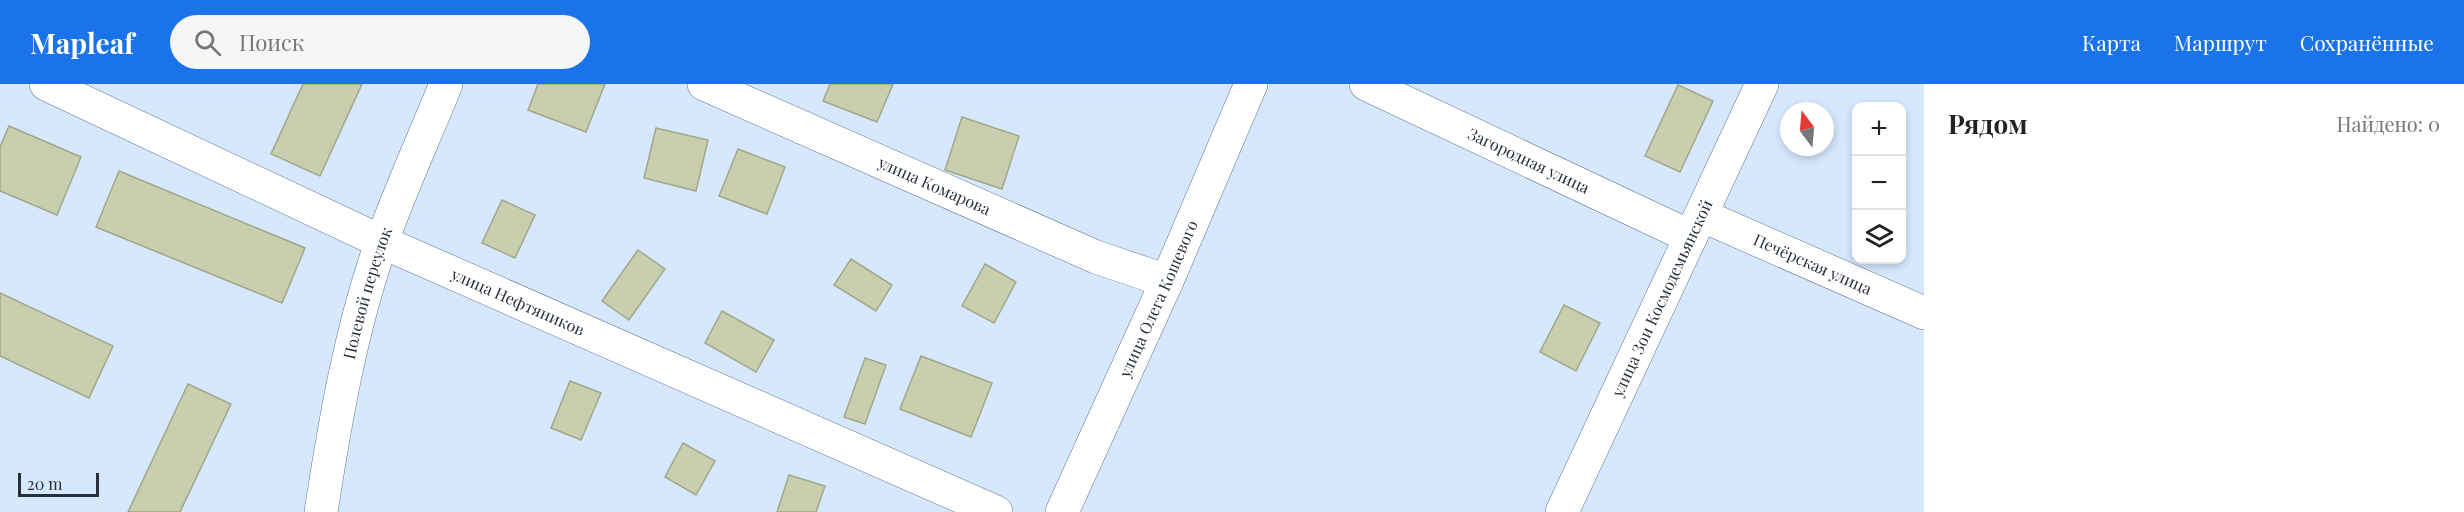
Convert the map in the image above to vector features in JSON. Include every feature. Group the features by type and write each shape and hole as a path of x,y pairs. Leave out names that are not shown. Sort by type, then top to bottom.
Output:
{"street":[{"name":"улица Нефтяников","path":"46,84 382,242 996,512"},
{"name":"Полевой переулок","path":"321,512 351,349 382,242 446,84"},
{"name":"улица Комарова","path":"704,84 1096,257 1167,281"},
{"name":"улица Олега Кошевого","path":"1062,512 1167,281 1251,84"},
{"name":"Загородная улица","path":"1366,84 1696,226"},
{"name":"улица Зои Космодемьянской","path":"1571,509 1696,226 1762,84"},
{"name":"Печёрская улица","path":"1696,226 1924,313"}],"building":[{"path":"303,84 362,84 320,176 271,154"},
{"path":"538,84 605,84 586,132 528,110"},
{"path":"830,84 893,84 877,122 823,101"},
{"path":"1678,85 1713,101 1680,172 1645,156"},
{"path":"962,117 1019,136 1002,189 945,170"},
{"path":"9,126 81,157 57,215 0,191 0,147"},
{"path":"656,128 708,140 696,191 644,178"},
{"path":"738,149 785,167 767,214 719,196"},
{"path":"119,171 305,248 282,303 96,227"},
{"path":"502,200 535,215 515,258 482,243"},
{"path":"638,250 665,269 629,320 602,301"},
{"path":"851,259 892,285 876,311 834,285"},
{"path":"985,264 1016,282 994,323 962,306"},
{"path":"0,293 113,346 89,398 0,356"},
{"path":"1564,305 1600,323 1576,371 1540,352"},
{"path":"722,311 774,340 756,372 705,343"},
{"path":"921,356 992,383 971,437 900,409"},
{"path":"865,358 886,365 865,424 844,417"},
{"path":"570,381 601,393 581,440 551,428"},
{"path":"188,384 231,404 180,512 128,512"},
{"path":"683,443 715,461 696,495 665,477"},
{"path":"789,475 825,486 816,512 777,512"}]}
